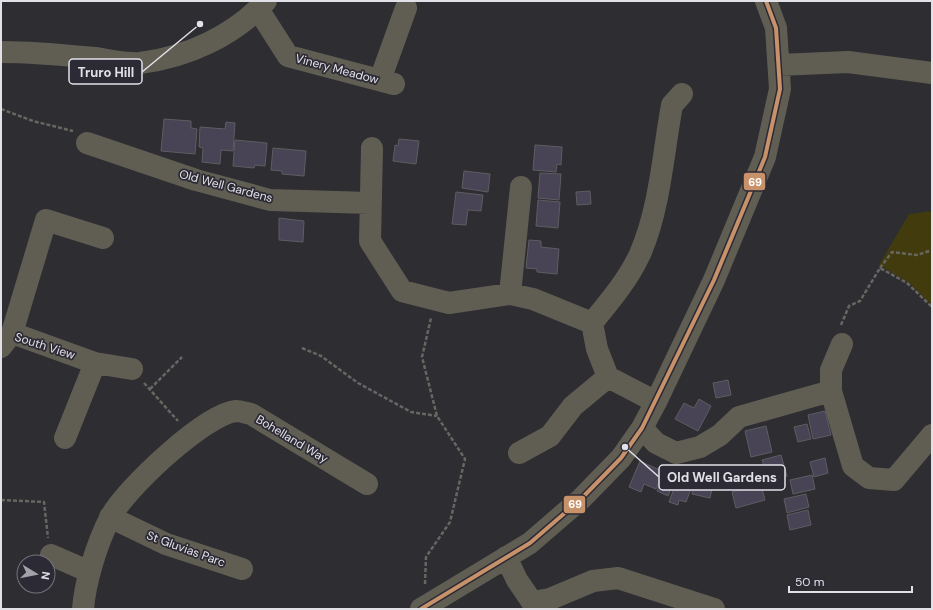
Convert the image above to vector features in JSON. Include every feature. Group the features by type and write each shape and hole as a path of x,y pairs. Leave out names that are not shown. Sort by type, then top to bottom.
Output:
{"street":[{"path":"422,608 530,543 581,499 621,458 642,428 656,402 714,280 765,157 780,89 776,28 766,1"},
{"path":"1,52 65,55 139,63 184,53 214,42 238,26 262,5"},
{"name":"Vinery Meadow","path":"262,5 288,56 387,82 406,8"},
{"path":"779,65 848,62 932,73"},
{"path":"592,323 622,287 640,254 654,208 672,105 682,94"},
{"name":"Old Well Gardens","path":"87,143 196,180 270,200 370,203"},
{"path":"372,148 370,241 402,290 449,304 510,294 533,299 592,323"},
{"path":"510,294 521,187"},
{"path":"7,330 46,220 103,238"},
{"path":"592,323 597,349 608,377 656,402"},
{"name":"South View","path":"7,330 95,363 132,369"},
{"path":"839,350 831,370 831,391 853,466 869,478 894,480 932,435"},
{"path":"65,438 95,363"},
{"path":"519,453 550,436 573,406 608,377"},
{"path":"642,428 656,443 676,453 700,447 720,435 739,417 831,391"},
{"name":"Bohelland Way","path":"83,609 90,572 110,518 160,460 191,436 223,415 237,411 251,414 367,484"},
{"name":"St Gluvias Parc","path":"110,518 166,544 242,569"},
{"path":"56,557 90,572"},
{"path":"506,557 531,605 550,599 593,581 618,578 714,609"}],"path":[{"path":"1,108 33,121 76,132 87,143"},
{"path":"839,350 836,338 849,306 860,301 880,268 892,252 917,255 932,250"},
{"path":"880,268 907,283 932,307"},
{"path":"422,608 426,557 450,522 465,459 437,416 422,357 435,300"},
{"path":"302,348 321,356 358,383 411,412 437,416"},
{"path":"150,389 182,357"},
{"path":"132,369 191,436"},
{"path":"1,500 44,502 51,554"}],"shaded area":[{"path":"932,211 932,305 908,282 879,265 909,214"}],"building":[{"path":"164,119 191,121 191,128 197,129 195,154 161,151"},
{"path":"226,122 235,123 233,151 221,150 220,164 202,162 203,148 199,147 200,127 225,129"},
{"path":"399,139 419,141 416,164 393,161 395,145 398,146"},
{"path":"235,140 267,143 265,166 255,165 254,168 233,166"},
{"path":"535,145 562,147 561,165 557,164 556,172 533,170"},
{"path":"273,148 306,151 304,176 282,174 282,171 271,170"},
{"path":"464,171 490,174 488,192 462,188"},
{"path":"540,173 561,174 559,200 538,198"},
{"path":"590,191 591,204 577,205 576,192"},
{"path":"456,192 483,195 481,211 468,210 466,225 452,224"},
{"path":"538,200 560,202 558,228 536,226"},
{"path":"279,218 304,221 303,242 279,240"},
{"path":"529,240 541,241 541,247 559,249 557,274 537,272 537,269 526,268"},
{"path":"728,380 731,395 716,398 713,383"},
{"path":"699,399 711,406 698,431 675,419 684,403 694,408"},
{"path":"825,411 831,435 813,439 808,415"},
{"path":"807,424 811,439 798,442 794,427"},
{"path":"766,426 772,452 751,457 745,431"},
{"path":"781,455 787,476 768,481 762,460"},
{"path":"825,458 828,473 814,477 810,462"},
{"path":"640,461 664,472 656,489 644,484 641,492 629,487"},
{"path":"697,468 725,474 722,486 713,484 710,498 692,494"},
{"path":"812,475 815,489 793,494 790,480"},
{"path":"663,477 674,482 668,496 657,491"},
{"path":"676,483 691,489 686,502 679,500 678,505 669,502"},
{"path":"761,484 765,500 736,508 732,492"},
{"path":"806,494 809,507 787,513 784,499"},
{"path":"808,510 811,525 790,530 787,515"}],"transit line":[{"name":"69","path":"421,609 530,543 581,499 621,458 642,428 714,280 765,157 780,89 776,28 766,1"}],"place":[{"name":"Truro Hill","path":"200,24"},
{"name":"Old Well Gardens","path":"625,447"}]}
